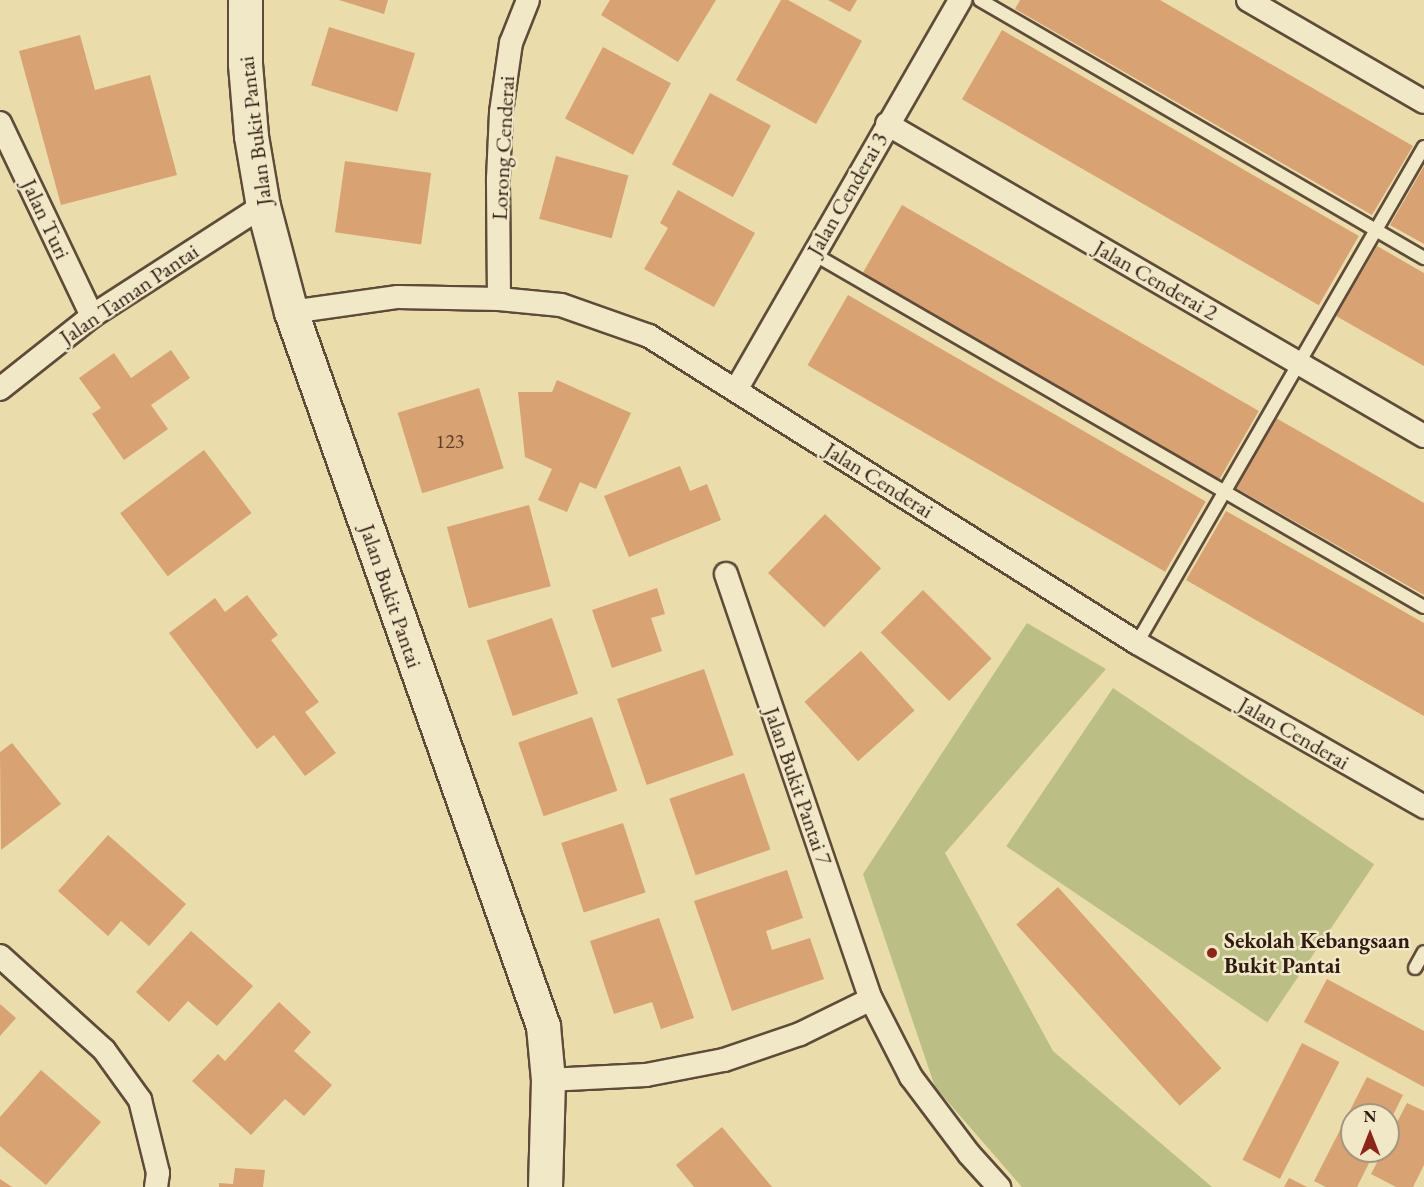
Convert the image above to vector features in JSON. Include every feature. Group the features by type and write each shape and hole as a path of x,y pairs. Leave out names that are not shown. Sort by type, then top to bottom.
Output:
{"street":[{"name":"Jalan Bukit Pantai","path":"245,0 245,64 251,136 263,206 291,312 543,1026 548,1080 545,1187"},
{"name":"Lorong Cenderai","path":"499,299 498,179 501,112 511,43 528,0"},
{"name":"Jalan Cenderai 3","path":"735,390 960,0"},
{"path":"1248,0 1424,102"},
{"name":"Jalan Turi","path":"0,123 92,316"},
{"name":"Jalan Cenderai 2","path":"887,124 1424,436"},
{"name":"Jalan Taman Pantai","path":"0,389 92,316 263,206"},
{"name":"Jalan Cenderai","path":"291,312 398,297 499,299 561,305 649,336 1137,643 1424,807"},
{"name":"Jalan Bukit Pantai 7","path":"726,574 871,999 911,1077 969,1154 999,1187"},
{"path":"0,956 104,1050 140,1100 158,1173 156,1187"},
{"path":"548,1080 646,1075 724,1060 800,1034 871,999"}],"lane":[{"path":"980,0 1424,258"},
{"path":"1137,643 1424,147"},
{"path":"812,253 1424,607"},
{"path":"1415,968 1424,952"}],"green space":[{"path":"1027,623 1106,669 945,853 1053,1051 1212,1187 1022,1187 935,1087 863,874"},
{"path":"1113,688 1374,864 1267,1022 1006,846"}],"building":[{"path":"339,0 388,0 384,14"},
{"path":"610,0 716,0 678,62 601,15"},
{"path":"781,0 788,0 862,41 816,124 736,80"},
{"path":"828,0 857,0 850,12"},
{"path":"1020,0 1160,0 1413,146 1372,215 1015,9"},
{"path":"329,27 415,53 397,112 311,85"},
{"path":"1002,30 1359,236 1319,305 962,99"},
{"path":"80,35 95,90 150,75 177,175 61,205 19,51"},
{"path":"603,47 671,83 633,155 565,119"},
{"path":"710,93 771,125 733,197 672,165"},
{"path":"556,156 628,175 612,238 539,219"},
{"path":"345,161 431,173 421,244 335,232"},
{"path":"1424,166 1424,244 1390,225"},
{"path":"678,190 755,233 714,307 644,269 668,228 660,223"},
{"path":"902,205 1259,411 1219,480 862,274"},
{"path":"1377,246 1424,273 1424,366 1336,316"},
{"path":"848,295 1206,501 1165,572 808,365"},
{"path":"171,350 190,378 151,405 168,429 124,460 92,414 101,408 79,378 114,353 131,378"},
{"path":"557,380 631,413 596,489 580,482 567,512 538,500 552,469 525,457 518,392 552,392"},
{"path":"479,388 504,468 422,493 398,413"},
{"path":"1276,418 1424,503 1424,595 1236,488"},
{"path":"204,450 252,513 168,576 120,513"},
{"path":"680,466 690,491 707,484 721,520 629,557 604,496"},
{"path":"529,505 551,586 469,608 447,527"},
{"path":"1226,511 1424,623 1424,716 1186,580"},
{"path":"825,514 881,568 824,627 768,573"},
{"path":"657,588 665,614 651,618 662,651 612,668 592,610"},
{"path":"923,590 992,659 949,701 881,632"},
{"path":"247,595 278,635 271,640 319,702 305,712 336,753 305,776 274,735 257,749 169,633 215,598 225,612"},
{"path":"552,618 578,694 513,716 487,640"},
{"path":"861,651 915,710 858,761 805,702"},
{"path":"704,669 734,755 647,785 617,699"},
{"path":"592,717 617,791 544,816 518,742"},
{"path":"12,743 61,804 1,850 0,752"},
{"path":"744,773 770,850 696,875 669,799"},
{"path":"623,823 646,892 584,913 561,843"},
{"path":"108,835 186,904 149,946 121,921 108,936 58,891"},
{"path":"787,870 803,918 766,931 772,950 810,938 824,979 732,1011 694,901"},
{"path":"1058,887 1221,1068 1180,1106 1016,924"},
{"path":"659,918 694,1018 661,1029 652,1002 614,1014 590,941"},
{"path":"191,931 253,986 217,1026 188,1001 169,1022 136,992"},
{"path":"1327,979 1424,1031 1424,1087 1304,1022"},
{"path":"279,1002 311,1032 294,1051 332,1085 304,1116 285,1099 251,1135 192,1081 218,1054 225,1061"},
{"path":"0,1004 16,1018 0,1036"},
{"path":"1302,1043 1339,1062 1280,1179 1243,1160"},
{"path":"41,1070 101,1122 46,1185 0,1146 0,1117"},
{"path":"1367,1077 1403,1095 1399,1103 1354,1103"},
{"path":"1407,1103 1424,1111 1424,1165 1413,1187 1396,1187 1371,1174 1377,1163 1400,1163 1400,1117"},
{"path":"722,1127 772,1187 694,1187 676,1165"},
{"path":"1340,1130 1340,1163 1369,1163 1357,1187 1326,1187 1314,1181"},
{"path":"235,1168 265,1170 263,1187 219,1187 219,1183 233,1184"},
{"path":"1289,1178 1307,1187 1284,1187"},
{"path":"0,1179 12,1187 0,1187"}],"place":[{"name":"Sekolah Kebangsaan Bukit Pantai","path":"1212,953"}]}
